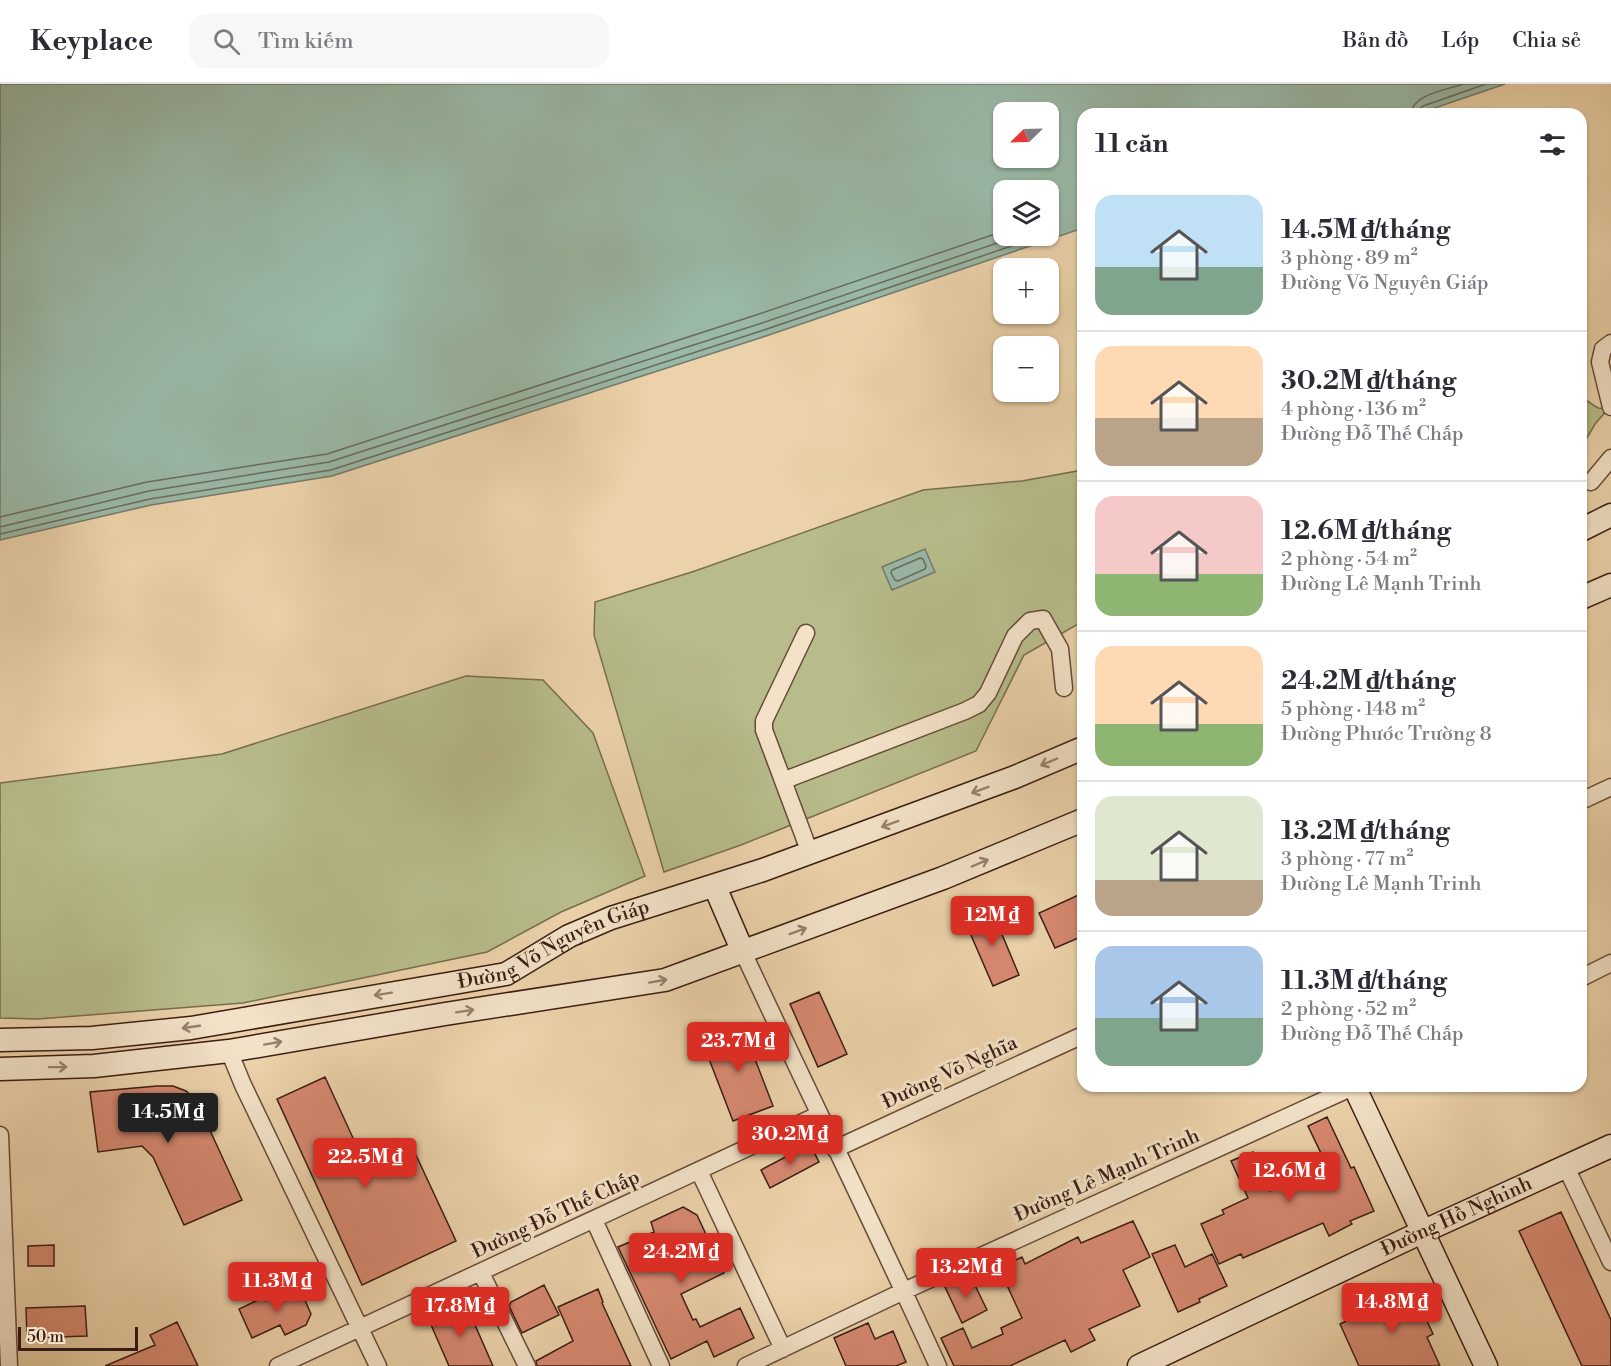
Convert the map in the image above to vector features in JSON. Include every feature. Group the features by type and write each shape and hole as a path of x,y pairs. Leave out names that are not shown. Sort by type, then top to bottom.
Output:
{"main road":[{"path":"1587,527 1611,515"},
{"path":"1587,595 1611,585"},
{"name":"Đường Võ Nguyên Giáp","path":"0,1040 92,1038 223,1022 506,974 569,936 611,918 715,887 810,853 1005,781 1077,751"},
{"name":"Đường Võ Nguyên Giáp","path":"0,1069 94,1066 229,1051 665,980 943,879 1077,823"},
{"path":"715,887 743,951"},
{"path":"223,1022 229,1051"},
{"path":"1357,1092 1486,1366"},
{"name":"Đường Hồ Nghinh","path":"1139,1366 1422,1232 1611,1146"}],"street":[{"path":"1611,343 1602,349 1600,363 1611,408"},
{"path":"1591,482 1611,458"},
{"path":"784,780 979,704 988,693 1015,636 1030,621 1043,619 1060,649 1064,688"},
{"path":"806,633 764,721 767,739 810,853"},
{"path":"1587,798 1611,787"},
{"path":"743,951 818,1115 938,1366"},
{"path":"1587,975 1611,963"},
{"name":"Đường Võ Nghĩa","path":"835,1149 1077,1038"},
{"path":"229,1051 243,1085 378,1366"},
{"name":"Đường Lê Mạnh Trinh","path":"746,1366 904,1291 1341,1092"},
{"name":"Đường Đỗ Thế Chấp","path":"278,1366 818,1115"},
{"path":"0,1135 4,1341 9,1366"},
{"path":"1566,1167 1611,1262"},
{"path":"699,1171 783,1349"},
{"path":"594,1220 661,1366"},
{"path":"481,1273 526,1366"}],"green space":[{"path":"1587,401 1598,408 1608,409 1587,438"},
{"path":"1077,471 1077,625 1024,655 976,751 741,845 664,872 594,635 595,602 695,571 923,490 1022,481"},
{"path":"466,676 543,680 593,733 645,876 561,912 487,952 243,1003 38,1019 0,1018 0,783 222,754"}],"water":[{"path":"0,84 1505,84 1435,108 1077,108 1077,230 1059,236 1059,180 993,180 993,246 1030,246 763,337 332,476 151,505 0,540"},
{"path":"925,549 935,572 892,590 882,567"}],"building":[{"path":"1077,896 1077,939 1055,948 1039,913"},
{"path":"991,908 1019,975 993,986 964,919"},
{"path":"819,992 847,1054 818,1067 790,1004"},
{"path":"742,1025 773,1106 733,1121 702,1041"},
{"path":"325,1077 370,1175 415,1153 456,1241 362,1285 277,1099"},
{"path":"173,1086 186,1091 196,1100 242,1200 184,1225 153,1157 142,1146 98,1152 90,1092"},
{"path":"1327,1117 1374,1211 1350,1221 1352,1224 1329,1236 1323,1223 1243,1258 1241,1254 1219,1264 1201,1224 1224,1214 1222,1210 1248,1198 1231,1161 1253,1152 1270,1191 1291,1181 1293,1186 1328,1168 1308,1126"},
{"path":"810,1144 819,1162 770,1188 761,1170"},
{"path":"683,1207 697,1215 724,1273 681,1294 693,1320 696,1319 700,1327 740,1308 754,1338 714,1357 707,1341 671,1359 618,1247 654,1232 651,1222"},
{"path":"1561,1212 1611,1320 1611,1366 1582,1366 1519,1231"},
{"path":"1133,1221 1150,1257 1123,1270 1140,1306 1089,1329 1095,1340 1071,1352 1065,1340 1010,1366 954,1366 941,1338 963,1328 972,1348 1003,1334 1001,1328 1022,1318 999,1268 1022,1257 1025,1264 1078,1237 1081,1243"},
{"path":"54,1245 54,1266 28,1266 28,1246"},
{"path":"1175,1245 1185,1267 1212,1254 1227,1286 1178,1312 1152,1254"},
{"path":"970,1275 987,1310 962,1323 945,1287"},
{"path":"298,1284 311,1314 306,1325 285,1335 280,1325 252,1338 239,1309 264,1297 266,1301"},
{"path":"544,1285 559,1315 522,1333 509,1306 511,1302"},
{"path":"1410,1285 1433,1334 1427,1337 1440,1366 1359,1366 1340,1324 1390,1302 1387,1296"},
{"path":"598,1289 602,1303 631,1366 537,1366 536,1361 573,1341 558,1307"},
{"path":"461,1304 468,1309 493,1366 449,1366 428,1318"},
{"path":"85,1306 87,1336 27,1338 26,1308"},
{"path":"177,1322 198,1366 105,1366 155,1345 150,1335"},
{"path":"868,1323 875,1339 893,1331 906,1362 896,1366 846,1366 834,1338"}]}
